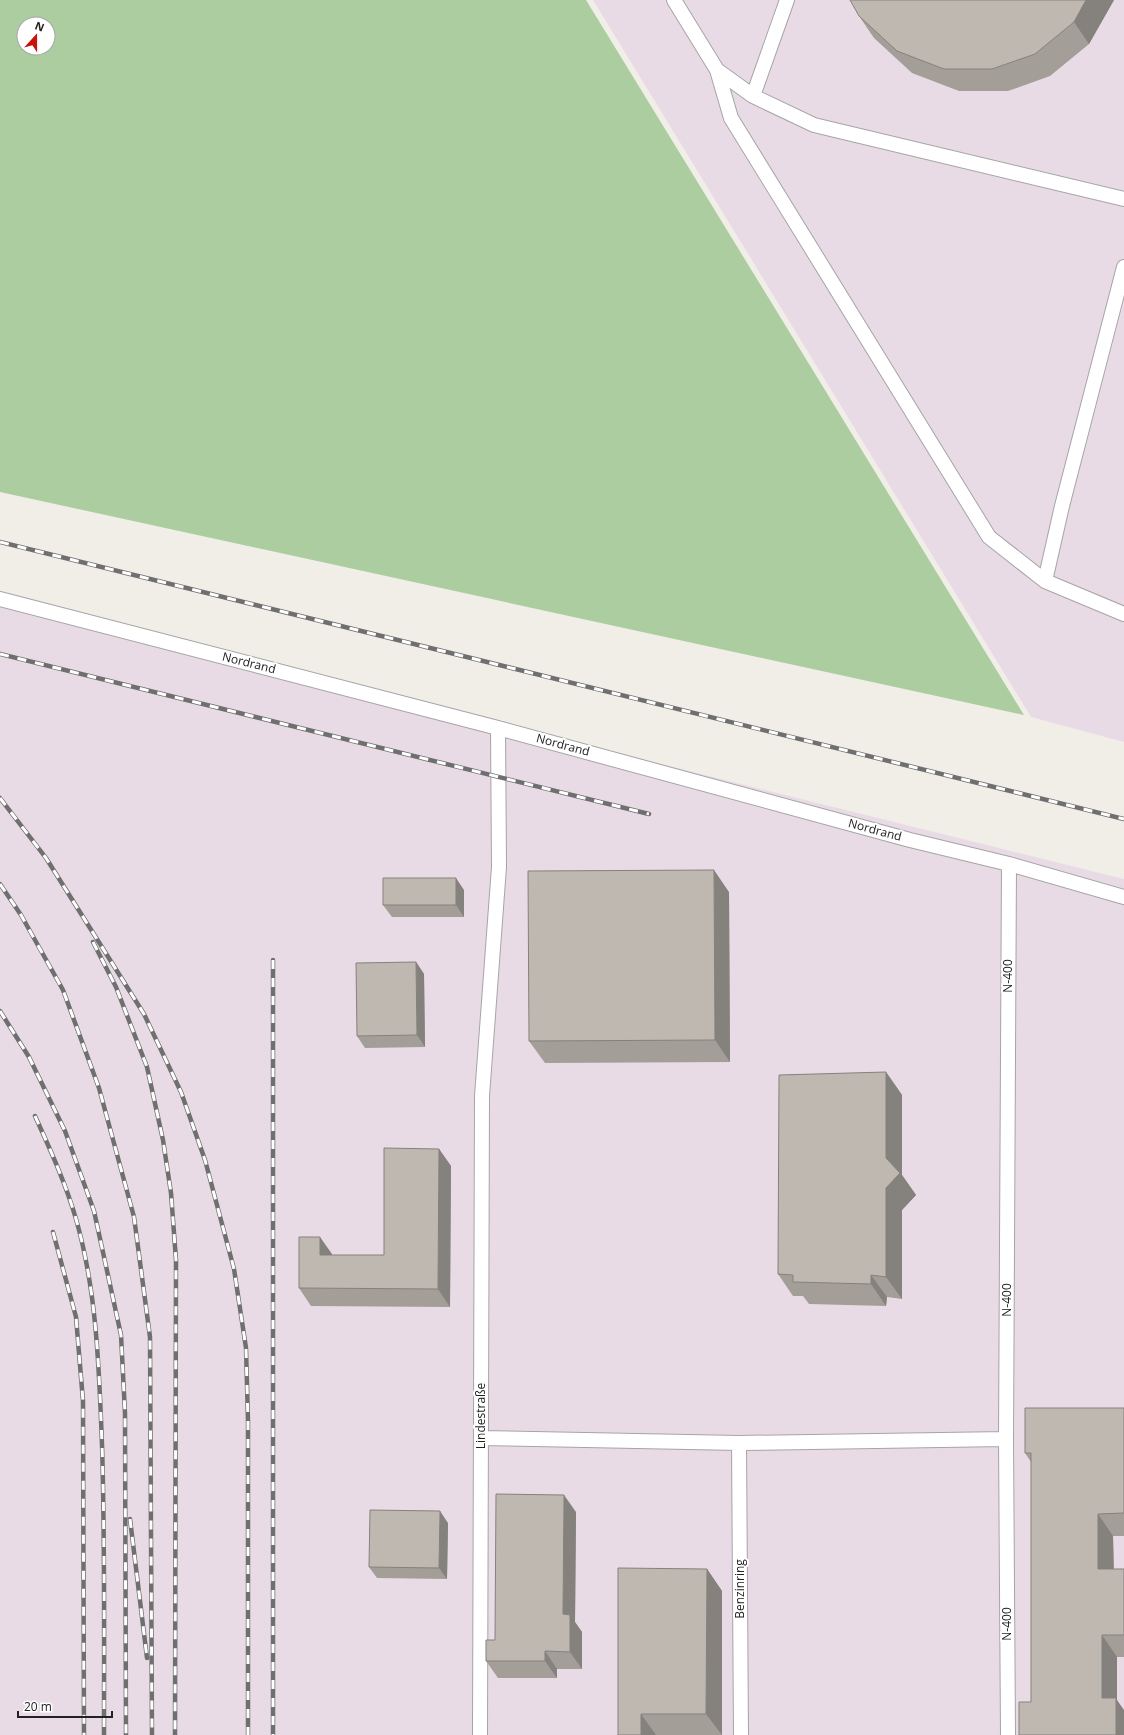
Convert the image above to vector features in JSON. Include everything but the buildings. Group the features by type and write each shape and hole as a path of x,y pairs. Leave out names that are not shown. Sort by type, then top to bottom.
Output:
{"lane":[{"path":"674,0 717,70 731,118 989,537 1045,581 1124,614"},
{"path":"753,96 787,0"},
{"path":"717,70 753,96 814,124 1124,199"},
{"path":"1045,581 1062,506 1124,266"},
{"name":"Nordrand","path":"0,599 498,728 902,838 1009,864 1124,897"},
{"name":"Lindestraße","path":"480,1735 482,1096 499,867 498,728"},
{"name":"N-400","path":"1008,1735 1006,1439 1009,864"},
{"path":"481,1438 739,1444 1006,1439"},
{"name":"Benzinring","path":"739,1444 741,1735"}],"shaded area":[{"path":"593,0 1124,0 1124,742 1031,717"},
{"path":"0,600 1124,879 1124,1735 0,1735"}],"green space":[{"path":"0,0 586,0 1024,715 0,492"}],"railway":[{"path":"0,542 1124,819"},
{"path":"0,654 649,814"},
{"path":"0,798 46,858 144,1014 181,1092 205,1160 234,1269 246,1348 248,1421 248,1735"},
{"path":"0,884 21,915 63,990 99,1088 134,1217 150,1337 152,1735"},
{"path":"93,942 116,987 147,1067 163,1140 171,1193 176,1260 175,1735"},
{"path":"273,960 273,1735"},
{"path":"0,1011 29,1057 65,1131 94,1211 121,1335 125,1413 126,1735"},
{"path":"35,1116 72,1206 83,1247 93,1302 98,1359 102,1444 104,1553 104,1735"},
{"path":"53,1232 76,1317 83,1401 84,1735"},
{"path":"130,1519 147,1658"}]}
